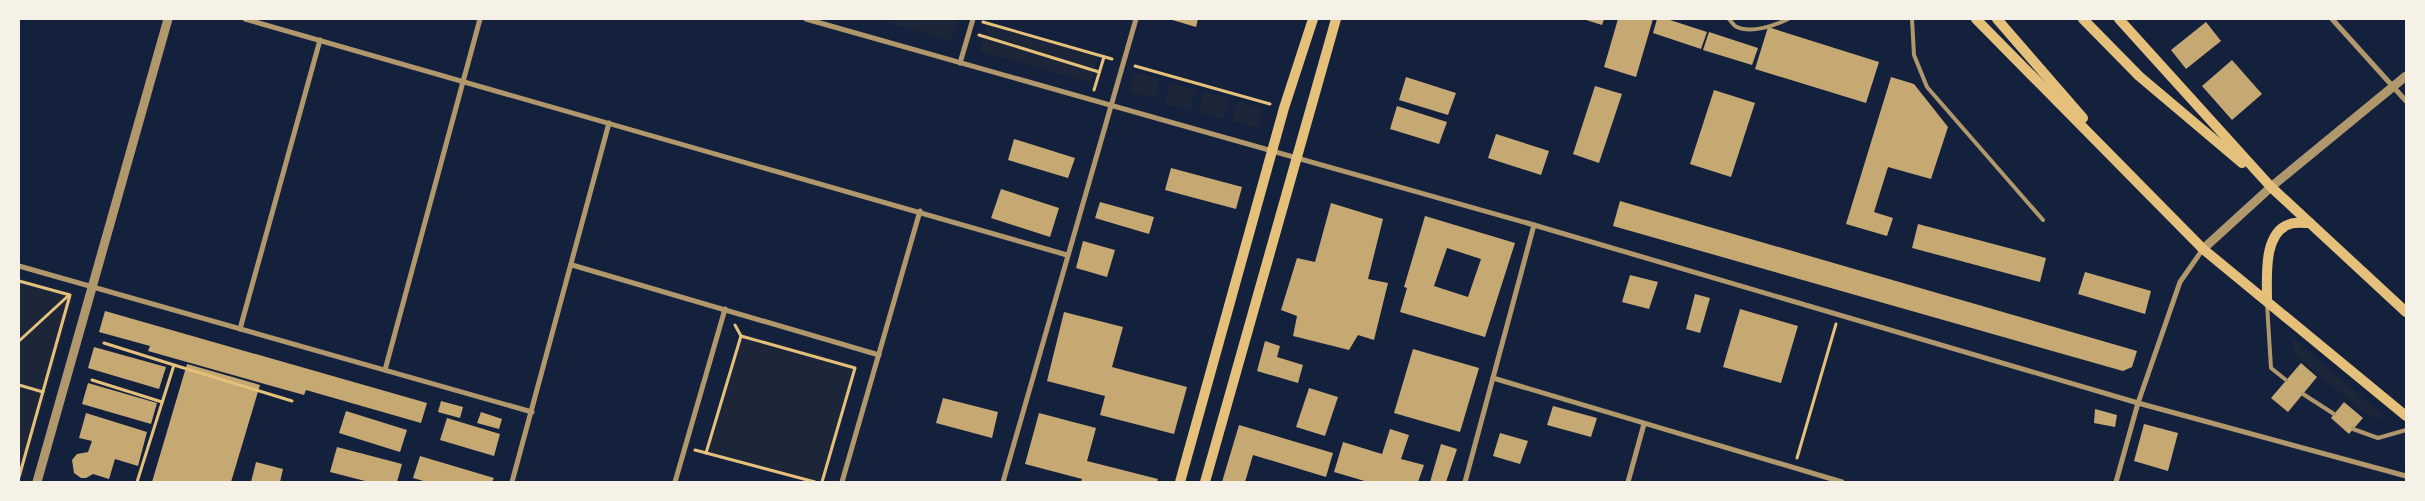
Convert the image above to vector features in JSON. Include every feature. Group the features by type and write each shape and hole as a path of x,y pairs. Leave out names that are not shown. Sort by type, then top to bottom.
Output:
{"main road":[{"path":"1180,482 1272,152 1313,19"},
{"path":"1204,482 1336,19"},
{"path":"1976,19 2203,249 2267,299 2406,416"},
{"path":"1997,19 2142,187"},
{"path":"2083,19 2139,76 2271,187 2406,312"},
{"path":"2119,19 2271,187"},
{"path":"2267,299 2268,266 2272,244 2279,231 2290,224 2310,223"}],"street":[{"path":"37,482 168,19"},
{"path":"245,19 920,211 1067,255"},
{"path":"385,370 480,19"},
{"path":"806,19 819,20 1272,152 1534,224 2138,403 2406,476"},
{"path":"960,62 972,19"},
{"path":"1004,482 1067,255 1136,19"},
{"path":"2332,19 2406,101"},
{"path":"240,329 320,40"},
{"path":"2116,482 2138,403 2180,282 2203,249 2271,187 2406,76"},
{"path":"512,482 609,123"},
{"path":"842,482 920,211"},
{"path":"1465,482 1534,224"},
{"path":"572,264 879,355"},
{"path":"19,266 532,412"},
{"path":"675,482 725,309"},
{"path":"1493,378 1842,482"},
{"path":"1628,482 1644,424"}],"lane":[{"path":"1728,19 1737,27 1746,29 1762,28 1788,19"},
{"path":"1912,19 1914,55 1927,87 2043,220"},
{"path":"2267,299 2271,368 2286,380"},
{"path":"2303,394 2334,414"},
{"path":"2353,430 2378,438 2406,430"}],"path":[{"path":"978,34 1099,72"},
{"path":"1091,99 1104,57"},
{"path":"19,281 70,295"},
{"path":"19,341 70,295 93,287"},
{"path":"19,477 70,295"},
{"path":"1794,468 1839,314"},
{"path":"706,453 741,336 855,368 822,482"},
{"path":"104,343 292,401"},
{"path":"137,482 174,365"},
{"path":"92,380 162,402"},
{"path":"19,385 43,392"},
{"path":"685,447 815,482"}],"shaded area":[{"path":"890,19 945,19 957,22 951,41 889,23"},
{"path":"987,25 1098,57 1091,83 980,51"},
{"path":"1134,72 1160,79 1155,99 1129,92"},
{"path":"1170,83 1196,90 1190,110 1164,104"},
{"path":"1204,92 1230,98 1224,119 1198,112"},
{"path":"1237,101 1263,108 1258,128 1232,121"},
{"path":"19,278 74,294 21,482 19,482"},
{"path":"740,333 856,365 823,482 706,451"},
{"path":"2291,337 2387,419 2366,414 2295,355"}],"building":[{"path":"1169,19 1198,19 1196,27"},
{"path":"1583,19 1604,19 1602,25"},
{"path":"1618,19 1653,19 1636,77 1604,67"},
{"path":"1657,19 1667,19 1707,32 1701,49 1653,33"},
{"path":"2206,22 2221,41 2186,69 2171,50"},
{"path":"1768,27 1879,62 1866,103 1755,69"},
{"path":"1709,32 1758,48 1752,65 1703,50"},
{"path":"2232,60 2262,94 2232,120 2202,86"},
{"path":"1406,77 1456,93 1448,115 1399,100"},
{"path":"1891,77 1914,84 1948,127 1931,179 1888,167 1874,212 1893,218 1887,236 1846,224"},
{"path":"1595,86 1622,94 1599,163 1573,154"},
{"path":"1714,90 1755,103 1731,177 1690,164"},
{"path":"1397,106 1447,122 1439,144 1390,129"},
{"path":"1496,134 1549,151 1541,175 1488,158"},
{"path":"1014,139 1075,158 1068,178 1008,160"},
{"path":"1171,168 1242,187 1236,209 1165,190"},
{"path":"1001,189 1059,208 1050,237 991,218"},
{"path":"1620,201 2137,351 2132,367 2123,371 1613,226"},
{"path":"1100,202 1154,217 1149,234 1095,218"},
{"path":"1331,203 1383,219 1368,279 1388,283 1374,340 1358,335 1349,350 1293,336 1297,316 1281,310 1297,258 1315,262"},
{"path":"1425,216 1515,243 1485,337 1400,312 1407,288 1404,287","holes":["1447,248 1481,259 1468,297 1434,286"]},
{"path":"1918,224 2046,258 2040,282 1912,248"},
{"path":"1083,241 1115,250 1107,277 1076,268"},
{"path":"2085,272 2151,291 2145,314 2078,294"},
{"path":"1630,275 1658,282 1649,309 1622,302"},
{"path":"1695,294 1710,298 1700,333 1686,329"},
{"path":"1740,309 1798,326 1781,383 1723,367"},
{"path":"105,311 427,403 421,423 306,390 304,395 148,351 150,346 99,332"},
{"path":"1064,312 1123,327 1112,367 1187,387 1174,434 1100,415 1105,396 1047,381"},
{"path":"1265,341 1280,346 1277,357 1303,365 1298,383 1257,371"},
{"path":"94,347 166,367 159,389 88,368"},
{"path":"1413,349 1479,368 1460,432 1394,413"},
{"path":"2301,363 2317,377 2288,412 2271,398"},
{"path":"187,364 260,385 231,482 152,482"},
{"path":"88,383 157,403 151,424 82,404"},
{"path":"1309,388 1338,397 1325,436 1296,427"},
{"path":"943,398 998,412 992,438 936,423"},
{"path":"441,401 463,407 460,418 438,412"},
{"path":"2344,402 2363,418 2349,434 2331,418"},
{"path":"1553,406 1597,418 1591,437 1547,425"},
{"path":"2095,409 2117,415 2115,427 2094,423"},
{"path":"346,411 407,430 400,452 339,433"},
{"path":"481,412 502,419 499,429 477,423"},
{"path":"86,413 147,432 138,466 115,459 109,479 93,474 86,478 81,478 74,473 72,460 77,454 88,452 92,441 79,438"},
{"path":"1039,413 1096,428 1087,461 1158,479 1157,482 1081,482 1082,479 1025,464"},
{"path":"447,418 500,434 494,456 440,440"},
{"path":"2144,424 2178,433 2168,471 2134,461"},
{"path":"1239,425 1333,453 1326,477 1253,455 1245,482 1222,482"},
{"path":"1390,429 1409,435 1401,459 1424,465 1418,482 1368,482 1334,472 1343,442 1382,454"},
{"path":"1500,433 1528,441 1520,464 1493,456"},
{"path":"1441,444 1457,449 1446,482 1430,482"},
{"path":"337,447 402,464 397,482 369,482 330,472"},
{"path":"420,456 494,478 492,482 427,482 413,478"},
{"path":"256,462 283,469 280,482 251,482"}]}
